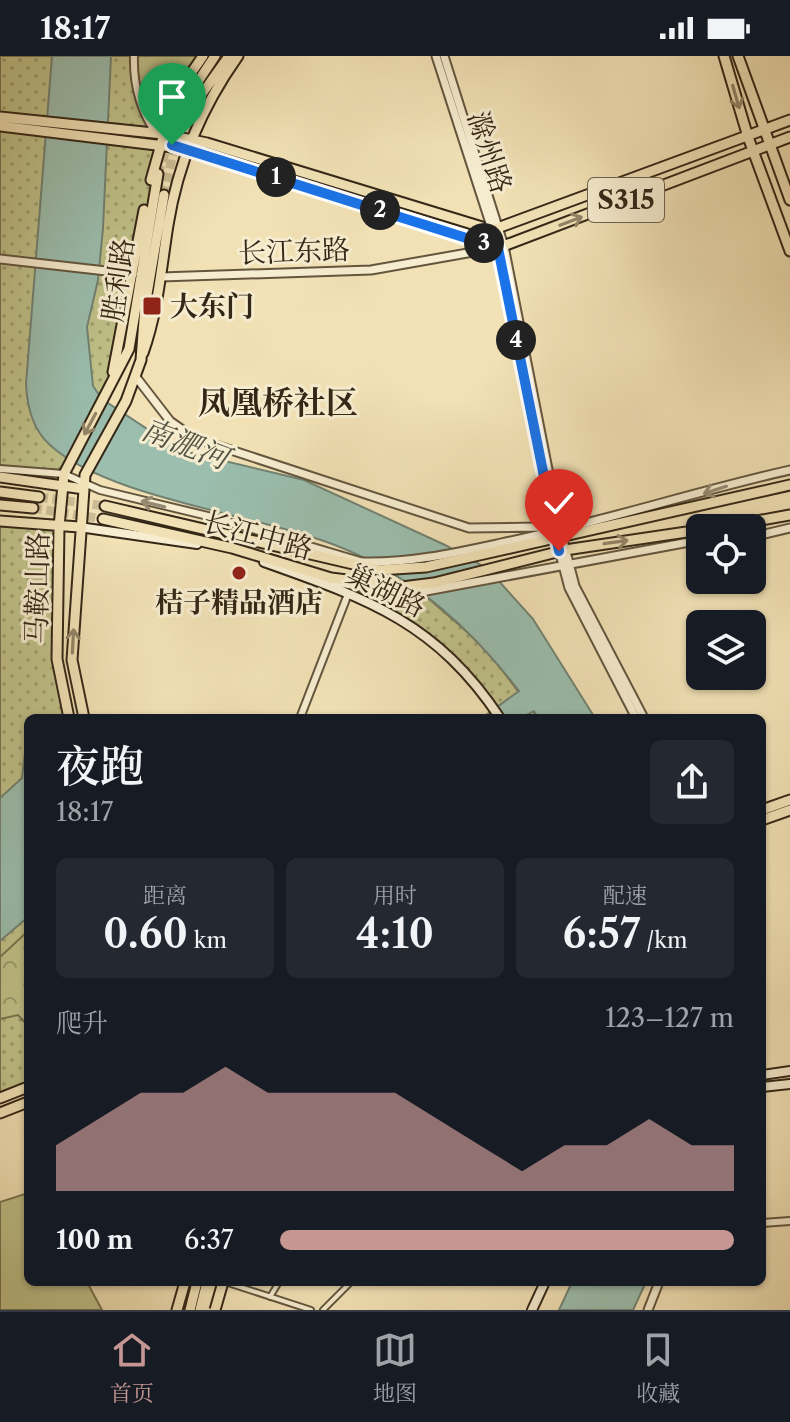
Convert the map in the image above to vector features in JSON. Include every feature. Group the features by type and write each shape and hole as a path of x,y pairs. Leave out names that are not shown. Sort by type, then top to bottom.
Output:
{"main road":[{"path":"110,387 160,137 174,98 203,56"},
{"path":"189,95 215,56"},
{"path":"194,105 229,56"},
{"path":"141,360 155,317 173,199 201,110 238,56"},
{"path":"724,56 748,137 790,251"},
{"path":"738,56 790,200"},
{"path":"0,117 41,126"},
{"path":"748,137 790,120"},
{"path":"0,126 41,126 160,137 496,230"},
{"name":"S315","path":"496,230 748,137"},
{"name":"长江东路","path":"501,247 790,137"},
{"path":"191,144 501,247"},
{"name":"胜利路","path":"110,387 135,329 147,228 158,174"},
{"name":"胜利路","path":"84,482 126,401 141,360 145,306 164,195"},
{"name":"马鞍山路","path":"68,714 57,659 62,486 64,474 110,387"},
{"path":"0,477 62,486 84,482"},
{"name":"马鞍山路","path":"83,714 72,660 84,482"},
{"name":"长江中路","path":"105,506 379,570 426,567 558,534 790,485"},
{"path":"0,492 39,497"},
{"path":"0,505 33,508"},
{"path":"766,519 790,515"},
{"name":"长江中路","path":"103,519 276,561 331,578 404,591 540,563 562,550 686,532"},
{"path":"0,521 79,527"},
{"name":"巢湖路","path":"79,527 203,545 348,594 432,639 497,714"},
{"path":"766,809 790,800"},
{"path":"766,819 790,810"},
{"path":"766,1074 790,1071"},
{"path":"766,1087 790,1084"},
{"path":"0,1098 24,1089"},
{"path":"0,1113 24,1104"},
{"path":"177,1310 184,1286"},
{"path":"190,1310 196,1286"},
{"path":"200,1310 206,1286"},
{"path":"208,1310 215,1286"},
{"path":"215,1310 223,1286"},
{"path":"532,1310 543,1286"}],"street":[{"path":"134,56 133,73 143,115 160,137"},
{"name":"滁州路","path":"436,56 496,230"},
{"name":"滁州路","path":"444,56 501,247 569,588 634,714"},
{"name":"长江东路","path":"161,277 371,270 501,247"},
{"path":"0,259 133,274"},
{"path":"136,377 170,421 194,438 469,528 537,527 558,534 790,470"},
{"path":"0,469 64,474 100,490 212,517 363,562 397,562 530,541"},
{"path":"766,534 790,528"},
{"path":"540,563 565,563 686,542"},
{"path":"276,561 319,578 348,594 302,714"},
{"name":"滁州路","path":"565,563 642,714"},
{"path":"307,578 404,591"},
{"path":"766,1223 790,1221"},
{"path":"236,1286 311,1310"},
{"path":"270,1298 277,1286"},
{"path":"323,1310 347,1286"},
{"path":"648,1310 657,1286"}],"green space":[{"path":"0,56 134,56 156,134 0,117"},
{"path":"134,56 203,56 174,98 163,134 156,134 143,115"},
{"path":"0,126 161,144 110,387 64,474 0,469"},
{"path":"0,521 59,527 57,659 68,714 24,714 24,1089 0,1098"},
{"path":"319,578 378,592 422,593 485,647 535,714 491,714 479,689 441,647"},
{"path":"24,935 24,1022 18,1015 0,1019 0,957"},
{"path":"24,1194 24,1286 89,1286 102,1310 0,1310 0,1202"}],"shaded area":[{"path":"52,56 111,56 103,228 98,280 87,327 93,386 102,399 179,450 304,480 445,545 488,569 533,619 592,714 536,714 534,711 528,714 487,714 519,691 483,648 421,592 347,550 314,538 149,493 110,480 77,464 50,445 39,432 32,417 26,384"},
{"path":"24,761 24,920 0,941 0,798 22,778"},
{"path":"570,1286 644,1286 633,1310 559,1310"}],"tunnel":[{"path":"158,174 176,120 189,95"},
{"path":"164,195 176,140 194,105"},
{"path":"39,497 105,506"},
{"path":"33,508 103,519"}],"place":[{"name":"大东门","path":"152,306"},
{"name":"桔子精品酒店","path":"239,573"}],"district":[{"name":"凤凰桥社区","path":"278,403"}],"route":[{"path":"172,145 498,248 559,551"}],"water label":[{"name":"南淝河","path":"185,444"}]}
